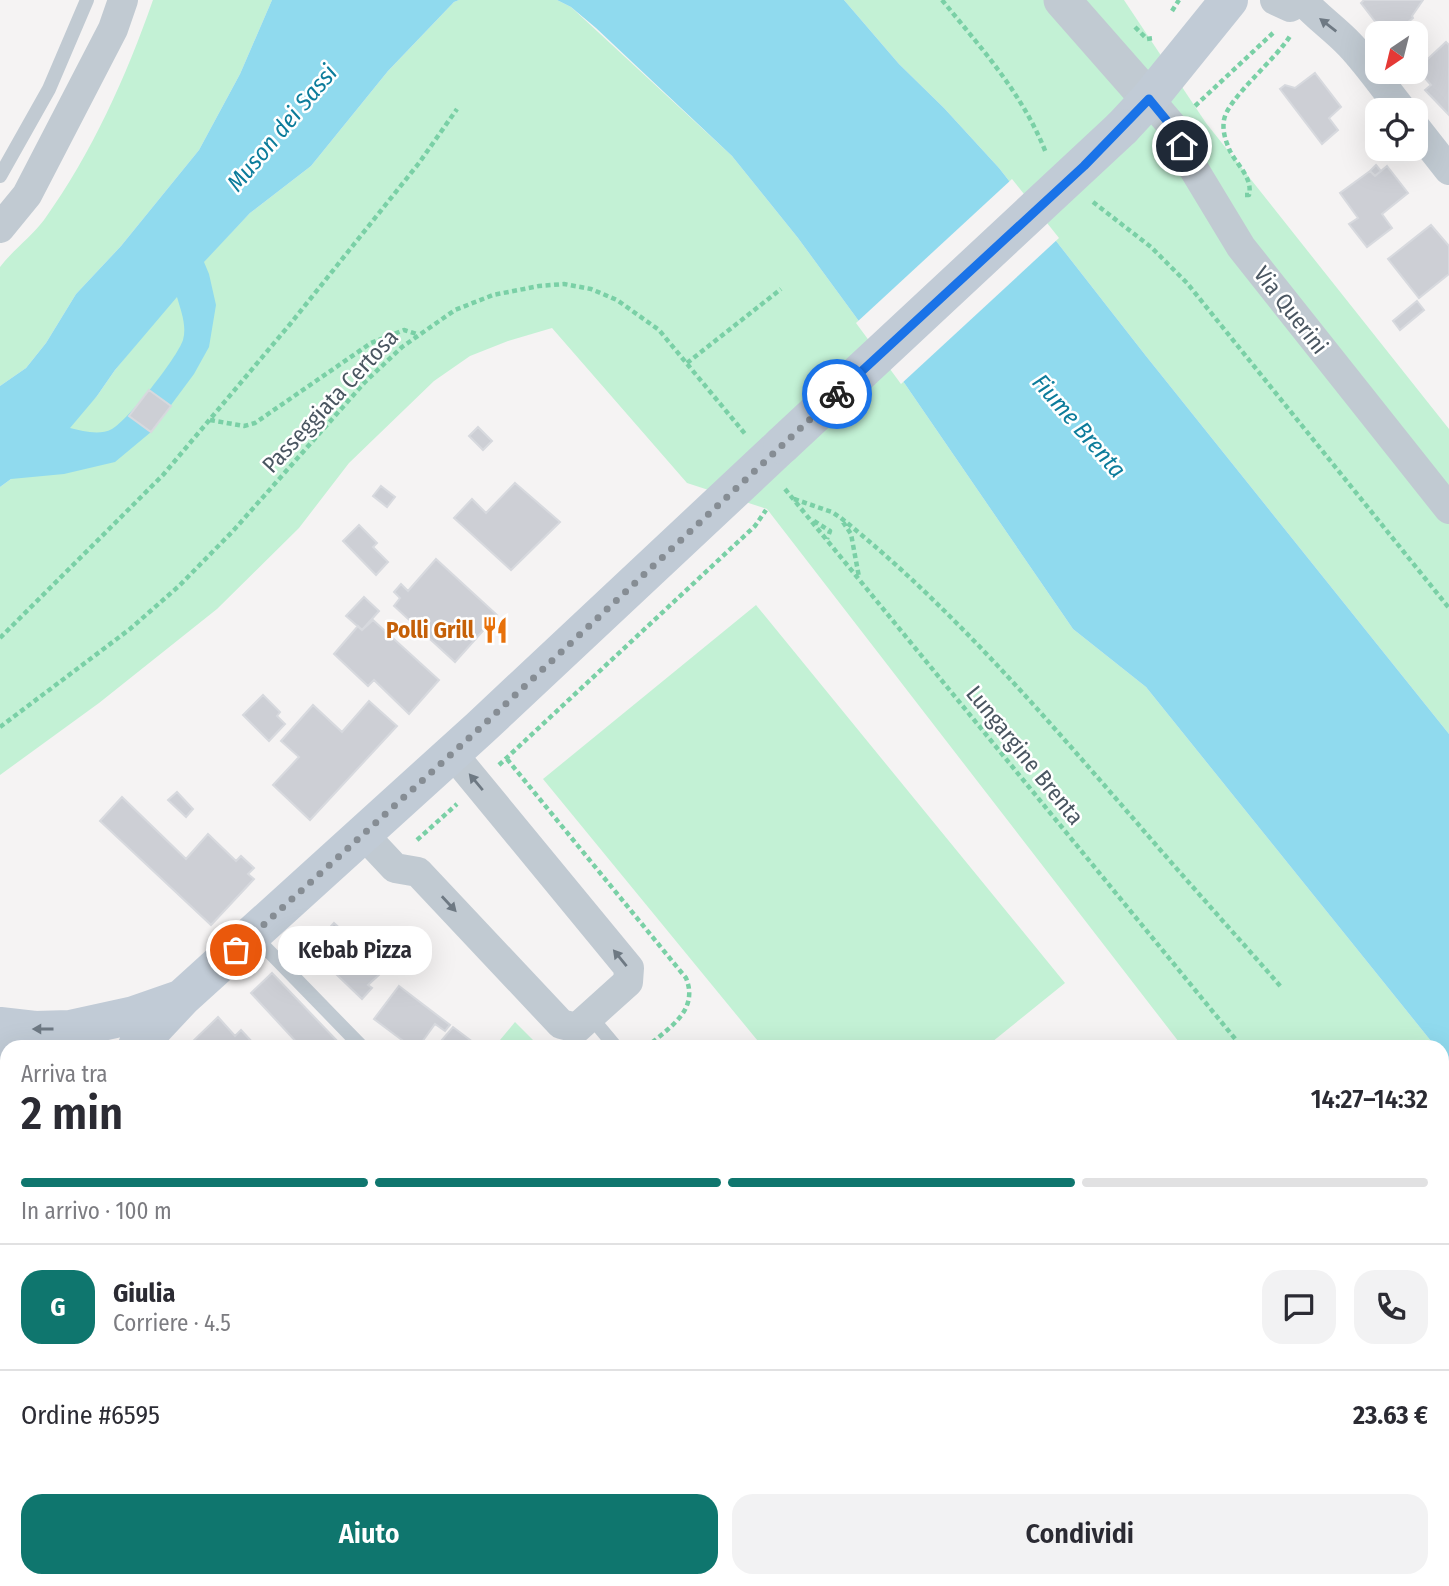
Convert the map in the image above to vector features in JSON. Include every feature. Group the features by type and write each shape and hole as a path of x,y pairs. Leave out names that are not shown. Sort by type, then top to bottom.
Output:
{"main road":[{"path":"91,1040 107,1033 135,1031 182,998 363,835 1084,166 1149,99 1229,0"},
{"path":"0,1026 35,1030 135,1031"}],"street":[{"path":"0,228 27,195 113,29 123,0"},
{"path":"1062,0 1149,99"},
{"path":"1275,0 1290,7 1302,0 1354,49 1393,98"},
{"name":"Via Querini","path":"1149,99 1172,127 1192,166 1241,247 1449,509"},
{"path":"1428,143 1449,170"},
{"path":"363,835 395,868 418,872 561,1024 583,1027 628,982 629,968 452,753"}],"lane":[{"path":"0,176 48,89 87,0"},
{"path":"253,935 355,1040"},
{"path":"583,1027 605,1040"}],"path":[{"path":"942,0 1010,83 1037,130 1046,153 1055,162"},
{"path":"1129,22 1147,39 1155,38"},
{"path":"1192,109 1268,41 1276,30"},
{"path":"1239,192 1249,195 1251,188 1248,178 1230,151 1224,134 1224,118 1239,95 1282,50 1293,32"},
{"path":"0,638 163,475 368,227 419,163 457,109"},
{"path":"1090,198 1098,207 1126,225 1187,283 1449,608"},
{"name":"Passeggiata Certosa","path":"0,727 130,629 179,586 233,531 365,382 418,335 455,310 493,295 564,284 591,289 628,307 659,330 746,434"},
{"path":"687,363 781,289"},
{"path":"209,420 244,426 255,423 371,343 404,330 418,335"},
{"name":"Lungargine Brenta","path":"777,493 783,485 1236,1040"},
{"path":"794,499 832,512 841,519 902,570 979,646 1282,988"},
{"path":"497,767 755,526 772,501"},
{"path":"841,519 850,534 860,579"},
{"path":"416,841 466,796"}],"green space":[{"path":"153,0 272,0 240,74 199,150 121,246 76,294 46,343 26,368 0,386 0,267 44,220 77,168 119,86"},
{"path":"557,0 571,7 732,156 798,238 905,384 1073,629 1146,687 1430,1040 1177,1040 767,509 687,483 552,328 470,356 434,381 349,463 299,528 217,609 99,703 0,775 0,487 97,396 203,262 250,213 311,166 388,71 454,2"},
{"path":"844,0 1124,0 1206,123 1449,429 1449,734 999,168 899,64"},
{"path":"756,605 1065,983 994,1040 757,1040 543,779"},
{"path":"515,1022 533,1040 500,1040"}],"water":[{"name":"Muson dei Sassi","path":"272,0 459,0 454,2 388,71 311,166 250,213 204,262 216,305 209,347 194,374 151,432 115,462 64,474 11,479 0,487 0,386 26,368 46,343 76,294 121,246 199,150 240,74","holes":["177,297 184,324 183,340 172,360 140,402 107,431 91,432 70,428"]},
{"name":"Fiume Brenta","path":"557,0 844,0 899,64 999,168 1449,734 1449,1040 1430,1040 1146,687 1073,629 905,384 798,238 732,156 571,7"}],"pier":[{"path":"1012,179 1059,238 901,384 856,323"}],"building":[{"path":"1364,0 1423,0 1409,21 1375,21 1361,3"},
{"path":"1446,42 1449,45 1449,115 1425,90 1431,85 1428,82 1428,59"},
{"path":"1315,73 1341,107 1329,118 1338,130 1322,144 1280,89 1285,85 1295,88"},
{"path":"1376,165 1381,171 1375,176 1370,171"},
{"path":"1387,166 1408,193 1382,214 1392,228 1367,247 1349,224 1358,218 1340,193 1370,171 1375,176"},
{"path":"1431,225 1449,246 1449,274 1419,298 1388,259"},
{"path":"1417,301 1424,310 1400,330 1393,321"},
{"path":"149,390 171,406 151,432 129,416"},
{"path":"478,427 492,441 483,450 469,436"},
{"path":"515,483 560,522 511,570 454,518 472,499 486,513"},
{"path":"381,486 395,497 387,507 373,496"},
{"path":"359,525 377,543 373,547 388,562 376,575 343,541"},
{"path":"436,559 497,615 455,662 394,606 400,598 394,592 401,584 408,591"},
{"path":"364,597 379,611 362,630 346,616"},
{"path":"373,620 439,680 409,714 374,680 368,686 334,654 358,626 362,630"},
{"path":"263,695 280,712 277,716 285,724 269,741 243,715"},
{"path":"369,701 397,726 310,820 273,785 299,757 281,741 313,705 342,732"},
{"path":"177,792 193,809 186,817 168,800"},
{"path":"122,797 186,859 208,834 236,861 241,856 254,868 248,874 254,879 211,925 100,821"},
{"path":"334,923 378,963 374,967 381,973 368,985 372,988 362,999 310,949"},
{"path":"272,973 336,1040 294,1040 251,993"},
{"path":"399,986 450,1025 445,1031 435,1024 423,1040 402,1040 374,1019"},
{"path":"218,1017 235,1036 241,1030 250,1040 194,1040"},
{"path":"453,1027 470,1040 442,1040"}],"way so far":[{"path":"236,950 480,728 837,394"}],"place":[{"name":"Polli Grill","path":"495,630"},
{"name":"Kebab Pizza","path":"236,950"}],"route":[{"path":"837,394 1084,166 1149,99 1172,127 1182,146"}]}
